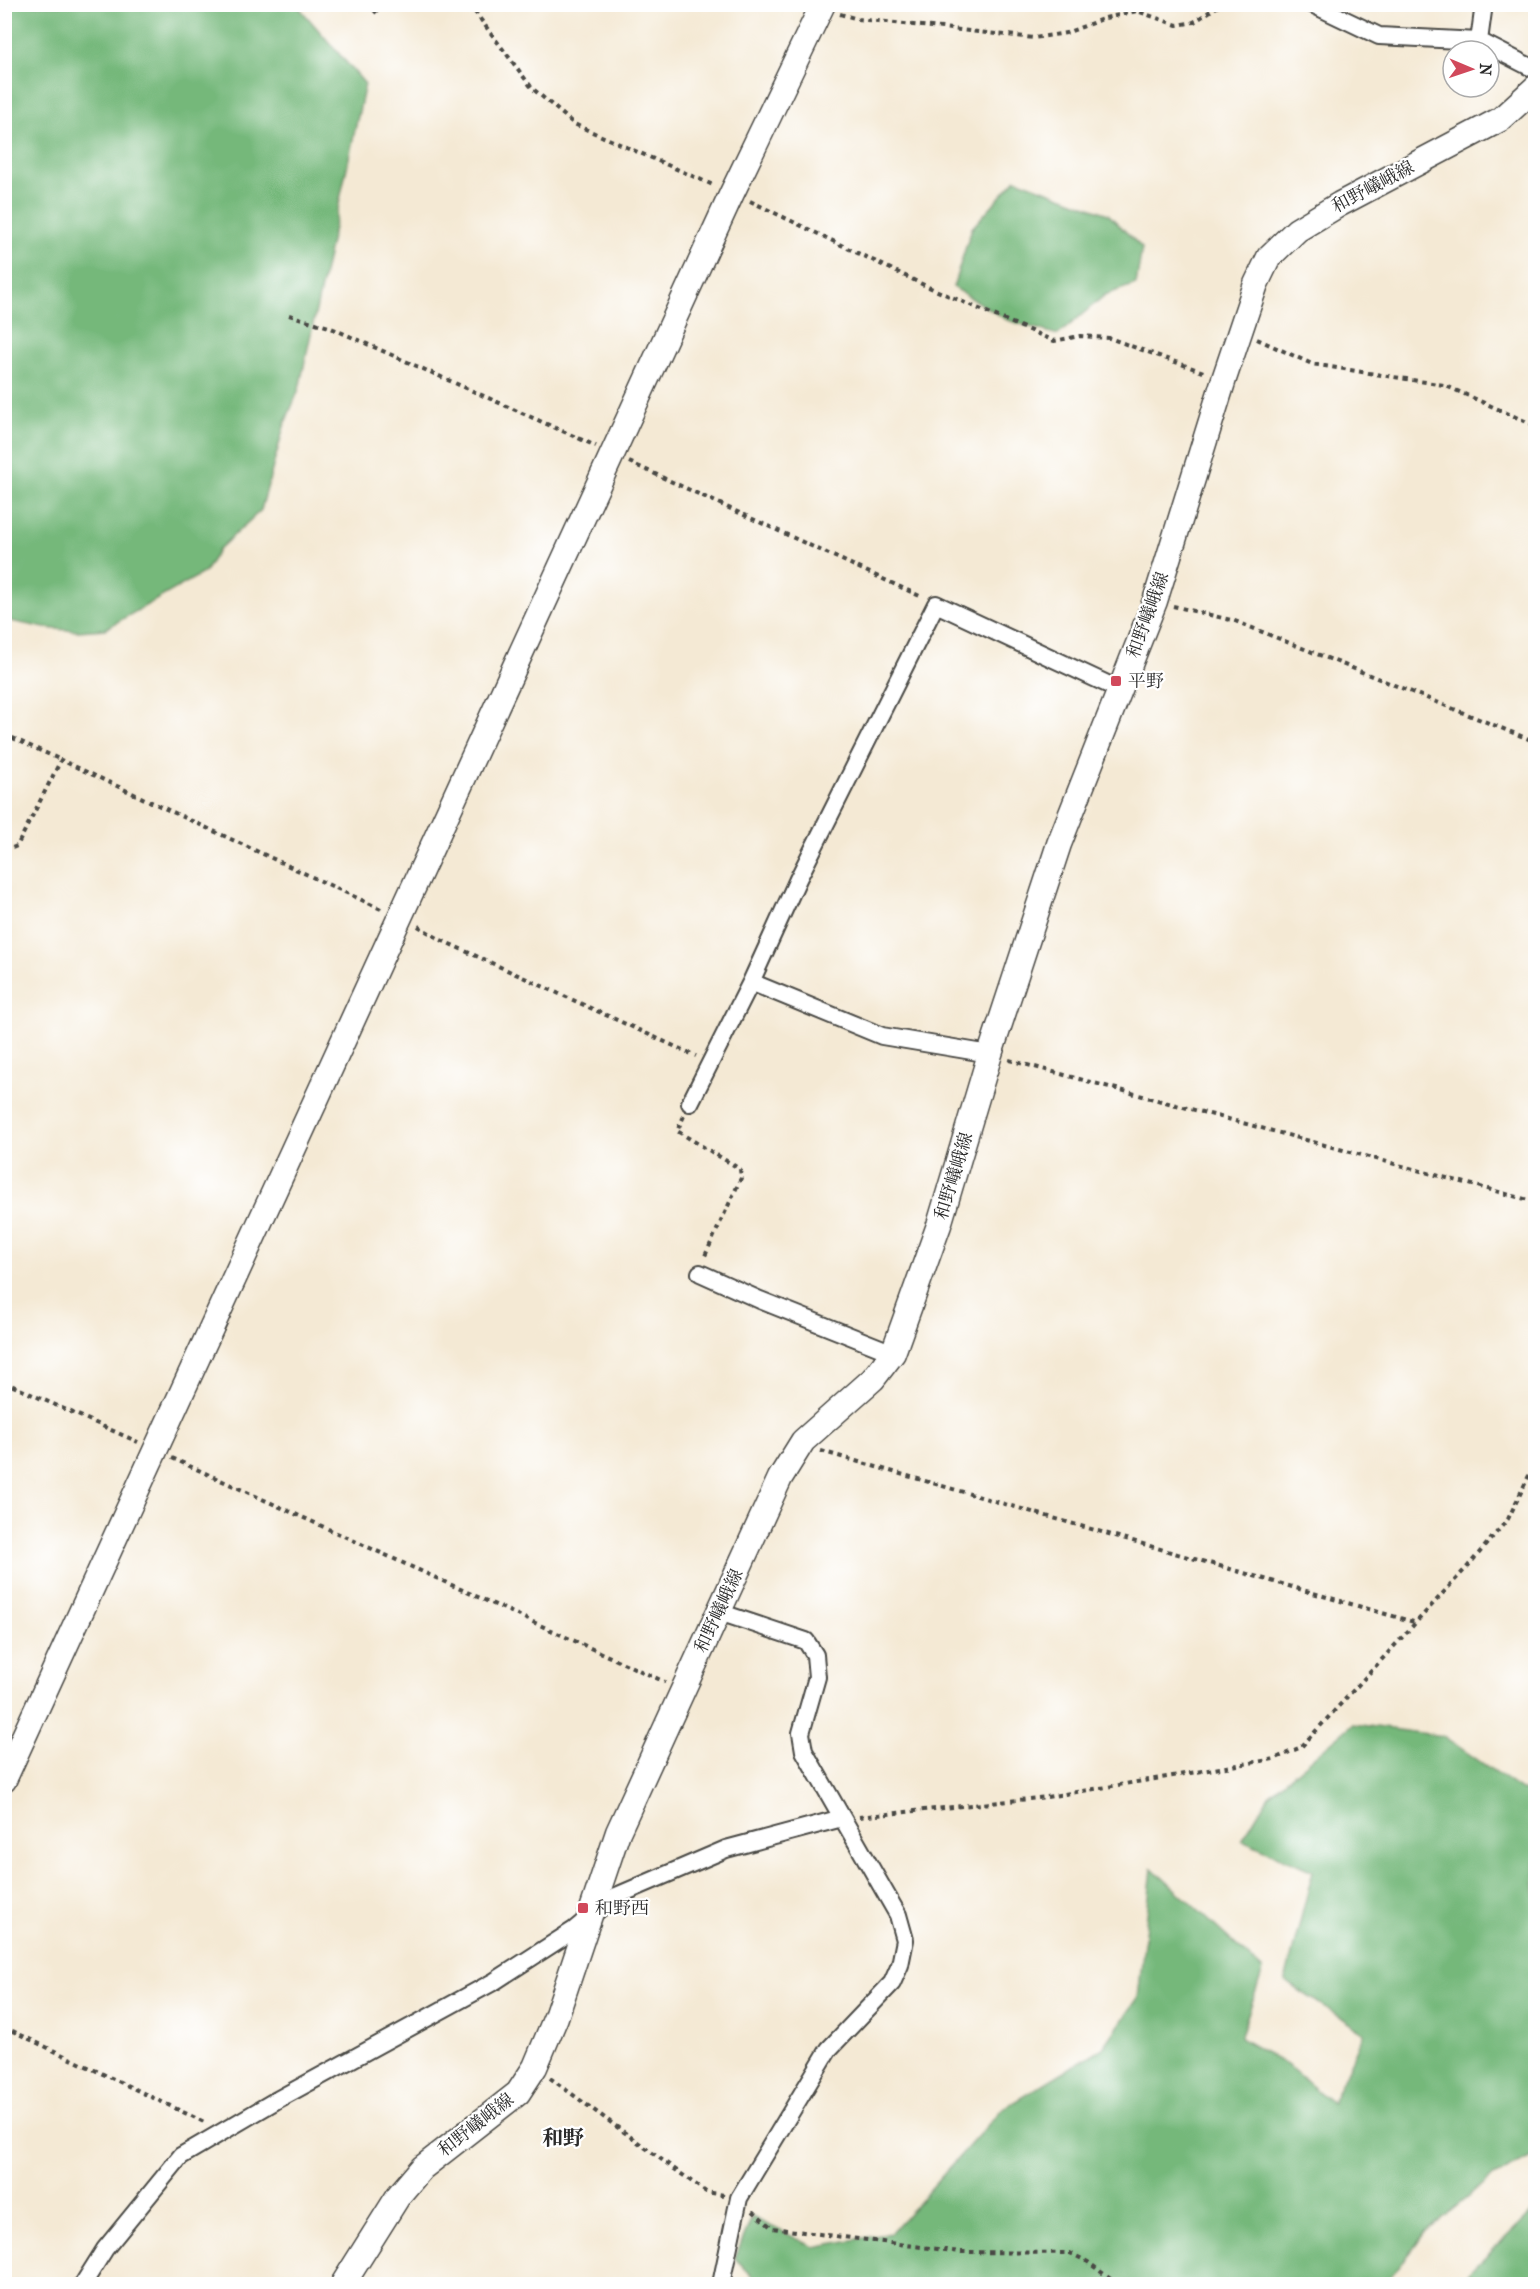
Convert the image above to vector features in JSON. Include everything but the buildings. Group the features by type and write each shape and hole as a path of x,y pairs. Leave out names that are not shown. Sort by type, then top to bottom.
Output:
{"main road":[{"path":"4,1780 157,1451 732,193 822,7"},
{"name":"和野嶬峨線","path":"343,2284 399,2194 422,2168 518,2093 535,2067 556,2017 618,1832 780,1478 803,1441 873,1379 893,1353 939,1225 990,1054 1059,844 1155,602 1224,379 1256,284 1269,257 1298,231 1340,204 1501,119 1536,87"}],"street":[{"path":"1312,4 1379,36 1454,39"},
{"path":"1479,39 1484,4"},
{"path":"1501,52 1536,70"},
{"path":"690,1103 751,982 798,879 936,604 1120,690"},
{"path":"751,982 882,1036 990,1054"},
{"path":"700,1273 760,1300 893,1353"},
{"path":"719,1612 806,1641 815,1655 817,1677 801,1733 804,1751 898,1915 905,1940 900,1965 892,1983 829,2049 739,2198 721,2284"},
{"path":"83,2284 105,2248 181,2156 222,2131 495,1981 574,1930 614,1897 726,1849 842,1818"}],"path":[{"path":"374,13 383,4"},
{"path":"469,4 532,88 574,124 732,193 926,286 1054,341 1080,336 1109,338 1224,379"},
{"path":"822,7 858,19 1034,38 1066,33 1105,18 1137,11 1177,25 1194,22 1221,4"},
{"path":"289,315 329,327 613,453 936,604"},
{"path":"1240,331 1312,363 1444,385 1536,426"},
{"path":"1155,602 1235,621 1536,742"},
{"path":"4,734 401,916 441,940 711,1062"},
{"path":"4,851 17,846 61,760"},
{"path":"990,1054 1536,1202"},
{"path":"690,1103 677,1131 740,1169 741,1178 700,1273"},
{"path":"4,1383 683,1691"},
{"path":"803,1441 819,1451 1417,1623"},
{"path":"842,1818 1047,1797 1274,1759 1301,1747 1417,1623 1508,1519 1536,1461"},
{"path":"4,2027 222,2131"},
{"path":"535,2067 706,2192 739,2198 772,2228 961,2252 1070,2253 1088,2262 1117,2284"}],"green space":[{"path":"4,5 297,5 365,84 299,389 285,423 261,510 219,549 205,572 105,629 78,631 45,628 5,620"},
{"path":"1016,179 1108,214 1142,248 1136,284 1105,295 1058,335 1007,320 953,287 972,228"},
{"path":"1353,1724 1443,1736 1521,1790 1535,1792 1535,2155 1490,2179 1426,2231 1385,2284 760,2284 735,2258 752,2217 814,2247 891,2233 1002,2109 1103,2048 1138,1998 1152,1868 1263,1970 1240,2038 1287,2065 1332,2103 1364,2033 1285,1981 1313,1871 1242,1840 1269,1795"},
{"path":"1535,2209 1535,2284 1458,2284"}],"place":[{"name":"平野","path":"1116,681"},
{"name":"和野西","path":"583,1908"}],"district":[{"name":"和野","path":"563,2138"}]}
